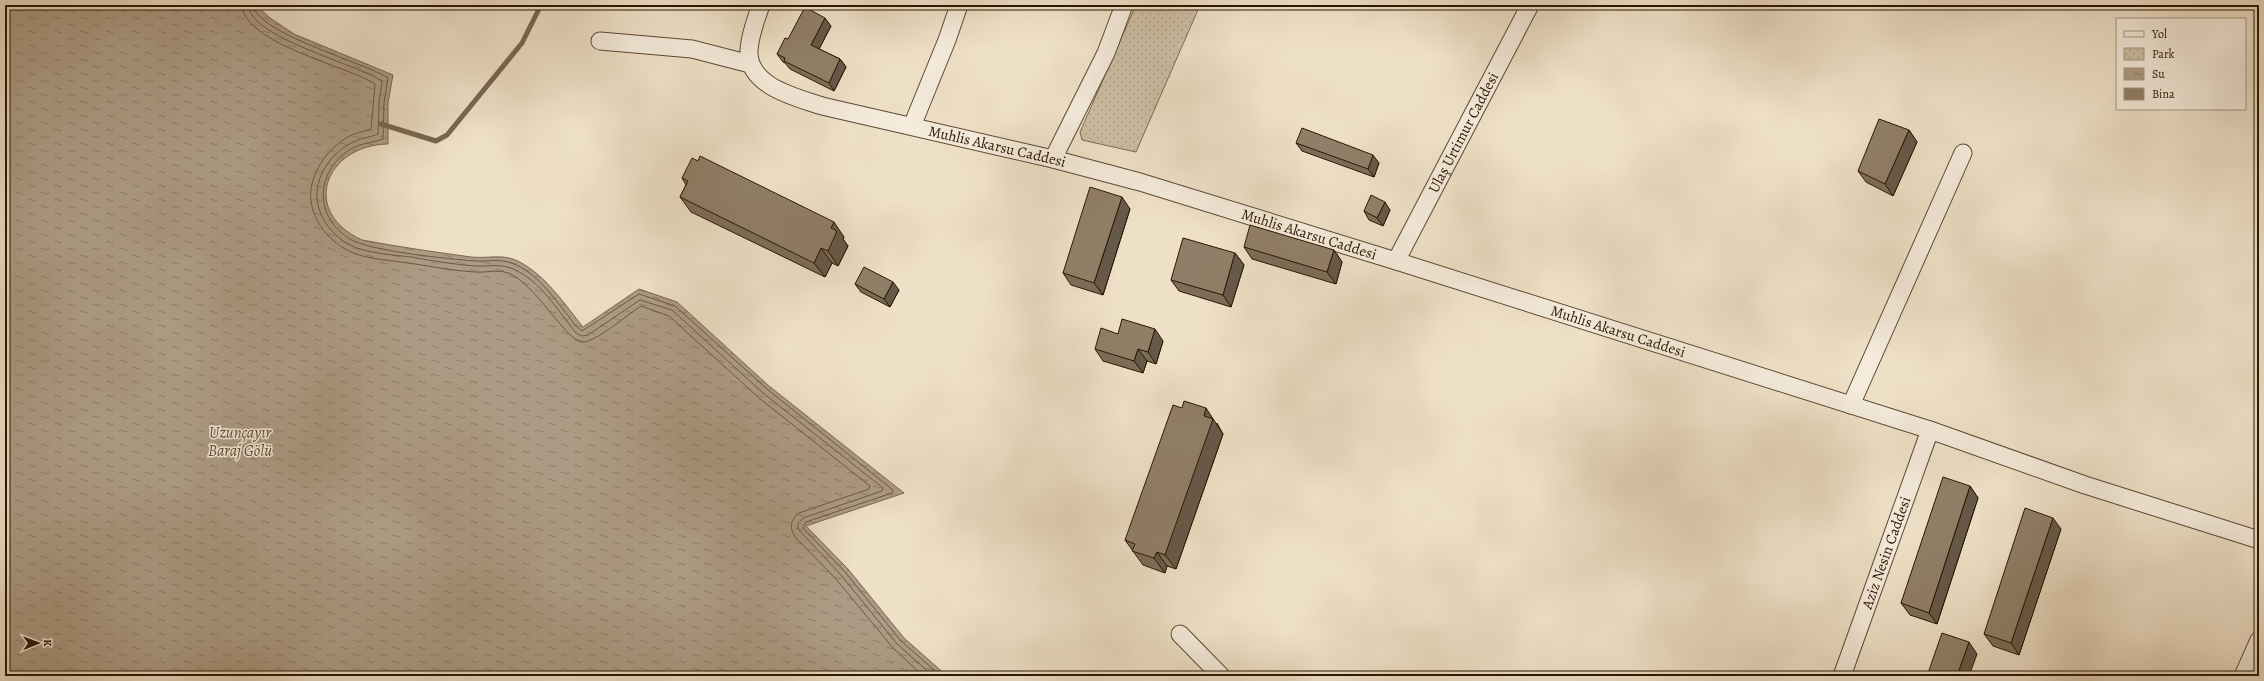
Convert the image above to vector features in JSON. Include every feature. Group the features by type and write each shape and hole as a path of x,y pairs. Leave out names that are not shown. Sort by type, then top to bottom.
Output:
{"street":[{"path":"600,42 692,49 750,64 749,50 752,30 761,5"},
{"path":"912,126 947,40 959,5"},
{"path":"1053,158 1106,53 1124,5"},
{"name":"Ulaş Urtimur Caddesi","path":"1396,261 1530,5"},
{"name":"Muhlis Akarsu Caddesi","path":"750,64 759,76 789,95 822,106 1053,158 1140,182 1396,261 1930,430 2085,484 2259,540"},
{"path":"1851,405 1963,153"},
{"name":"Aziz Nesin Caddesi","path":"1842,676 1930,430"},
{"path":"1180,634 1221,676"},
{"path":"2243,676 2259,640"}],"green space":[{"path":"1136,5 1200,5 1136,152 1082,140 1080,132"}],"water":[{"name":"Uzunçayır Baraj Gölü","path":"5,5 256,5 270,18 294,34 393,75 388,103 388,144 366,147 349,155 336,167 328,182 326,197 331,213 342,228 362,240 471,257 505,257 518,261 533,271 549,285 583,327 639,289 677,302 769,386 904,493 806,526 848,569 904,638 947,676 5,676"}],"building":[{"path":"805,7 825,18 811,45 840,59 829,83 784,61 785,58 777,54 785,38 788,39"},
{"path":"1879,119 1909,130 1885,184 1858,171"},
{"path":"1302,128 1373,155 1368,169 1296,143"},
{"path":"700,156 834,222 831,228 837,231 828,251 821,248 814,263 680,197 688,181 682,178 692,158 698,161"},
{"path":"1090,187 1122,197 1094,283 1063,273"},
{"path":"1371,195 1385,202 1377,218 1364,211"},
{"path":"1250,225 1334,250 1327,272 1244,247"},
{"path":"1183,238 1235,253 1223,295 1171,280"},
{"path":"864,267 893,282 884,299 855,284"},
{"path":"1122,319 1155,329 1148,352 1138,349 1134,361 1095,349 1101,328 1118,334"},
{"path":"1184,401 1206,408 1204,416 1213,419 1165,555 1157,552 1154,558 1132,551 1135,544 1125,540 1173,405 1182,408"},
{"path":"1943,477 1970,486 1929,613 1901,603"},
{"path":"2025,508 2053,518 2011,643 1984,634"},
{"path":"1942,633 1969,642 1957,676 1927,676"}],"waterway":[{"path":"381,124 436,141 447,135 522,43 541,5"}]}
